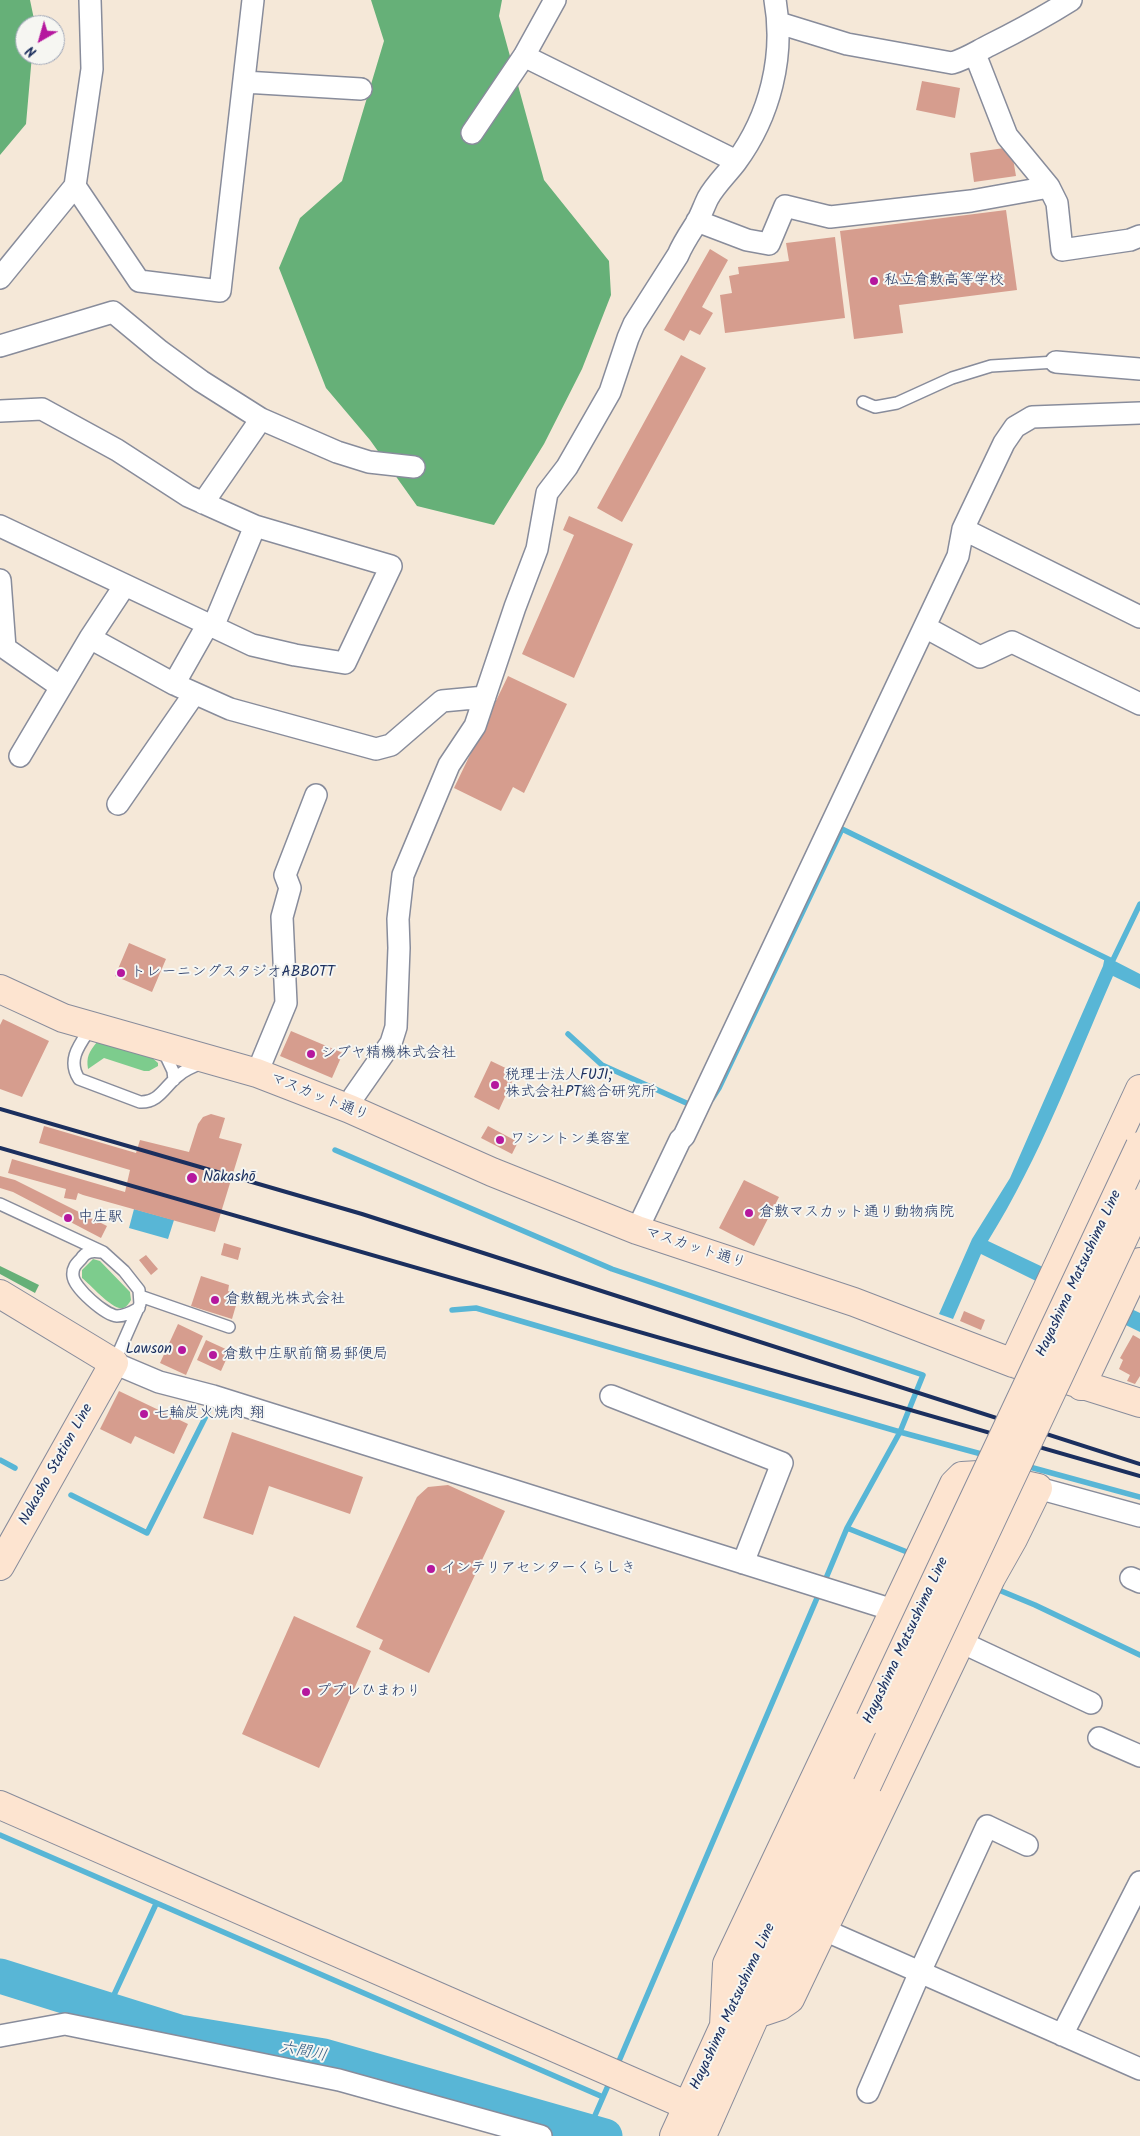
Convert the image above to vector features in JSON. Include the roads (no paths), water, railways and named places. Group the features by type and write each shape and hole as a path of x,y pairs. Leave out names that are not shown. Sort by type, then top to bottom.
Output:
{"main road":[{"name":"マスカット通り","path":"0,989 63,1018 257,1074 350,1109 492,1172 637,1230 854,1302 1013,1364 1140,1403"},
{"path":"1013,1364 1140,1089"},
{"name":"Hayashima Matsushima Line","path":"700,2119 724,2026 1140,1146"},
{"name":"Hayashima Matsushima Line","path":"674,2136 700,2119 756,2014 1140,1203"},
{"path":"1081,1386 1129,1291"},
{"path":"0,1294 114,1363"},
{"name":"Nakasho Station Line","path":"0,1566 114,1363"},
{"path":"724,2026 727,1964 954,1484 962,1476 978,1475 1038,1488 1013,1539 987,1585 790,1999 780,2006 756,2014"},
{"path":"0,1805 614,2073 700,2119"}],"street":[{"path":"0,278 75,186 92,69 90,0"},
{"path":"75,186 139,281 220,291 253,0"},
{"path":"472,133 524,56 555,0"},
{"path":"350,1109 354,1096 391,1043 396,1027 399,948 398,919 403,875 449,765 475,726 537,549 547,493 567,467 610,392 634,324 698,221 708,198 736,162 765,110 776,72 779,23 775,0"},
{"path":"779,23 847,44 936,62 952,63 975,54 1037,22 1070,0"},
{"path":"975,54 1007,136 1049,187 1056,203 1062,250 1130,240 1140,236"},
{"path":"524,56 736,162"},
{"path":"244,82 360,89"},
{"path":"698,221 747,240 769,244 785,206 830,217 971,200 1049,187"},
{"path":"0,346 113,312 160,351 201,381 261,419 337,452 369,462 414,467"},
{"path":"1056,362 1140,369"},
{"path":"0,411 42,409 117,450 188,496 203,503 255,526 391,566 344,663 295,655 252,645 0,526"},
{"path":"637,1230 680,1140 684,1136 698,1108 925,627 958,556 963,528 1004,443 1015,426 1032,417 1140,413"},
{"path":"203,503 261,419"},
{"path":"174,684 210,626 255,526"},
{"path":"963,528 1140,617"},
{"path":"0,580 5,648 61,687"},
{"path":"20,756 90,638 125,585"},
{"path":"925,627 980,657 1012,642 1140,704"},
{"path":"90,638 174,684 230,709 376,749 390,745 442,701 485,697"},
{"path":"118,804 194,694"},
{"path":"257,1074 286,1003 282,917 290,888 285,875 316,794"},
{"path":"114,1363 159,1382 232,1402 893,1610 1091,1703"},
{"path":"611,1396 782,1463 743,1563"},
{"path":"1038,1488 1140,1516"},
{"path":"1099,1738 1140,1756"},
{"path":"868,2092 920,1972 987,1826 1027,1845"},
{"path":"1062,2035 1140,1882"},
{"path":"822,1929 1140,2069"},
{"path":"0,2036 65,2024 339,2080 540,2136"}],"lane":[{"path":"863,402 874,407 897,403 952,378 991,366 1056,362"},
{"path":"92,1026 74,1058 74,1072 79,1079 140,1102 149,1102 158,1097 178,1075 208,1060"},
{"path":"161,1046 169,1059 174,1080"},
{"path":"0,1204 103,1252 124,1271 139,1290 139,1302 114,1363"},
{"path":"103,1252 91,1251 84,1254 74,1268 73,1278 80,1289 99,1307 115,1316 125,1315 139,1302"},
{"path":"139,1302 229,1327"}],"water":[{"path":"1105,956 1140,974 1140,989 1113,976 1040,1144 1007,1209 988,1241 1140,1313 1140,1332 981,1254 953,1319 939,1314 972,1239 1010,1178 1103,966"},
{"path":"134,1209 174,1220 168,1239 129,1228"}],"waterway":[{"path":"712,1099 719,1088 842,829 1110,960"},
{"path":"1111,964 1140,904"},
{"path":"568,1034 602,1065 693,1106"},
{"path":"335,1150 612,1269 923,1375 900,1432 476,1308 452,1310"},
{"path":"71,1495 147,1533 209,1410"},
{"path":"824,1583 847,1528 900,1432 985,1455"},
{"path":"0,1460 15,1468"},
{"path":"1026,1466 1140,1497"},
{"path":"847,1528 912,1554"},
{"path":"994,1588 1035,1605 1140,1655"},
{"path":"616,2068 820,1591"},
{"path":"0,1835 603,2097"},
{"path":"107,2010 156,1904"},
{"name":"六間川","path":"0,1976 179,2032 324,2056 605,2136"},
{"path":"586,2136 610,2081"}],"railway":[{"path":"0,1109 362,1214 1140,1464"},
{"path":"0,1148 1140,1476"}],"place":[{"name":"私立倉敷高等学校","path":"874,281"},
{"name":"トレーニングスタジオABBOTT","path":"121,973"},
{"name":"シブヤ精機株式会社","path":"311,1054"},
{"name":"税理士法人FUJI; 株式会社PT総合研究所","path":"495,1085"},
{"name":"ワシントン美容室","path":"500,1140"},
{"name":"Nakashō","path":"192,1178"},
{"name":"倉敷マスカット通り動物病院","path":"749,1213"},
{"name":"中庄駅","path":"68,1218"},
{"name":"倉敷観光株式会社","path":"215,1300"},
{"name":"Lawson","path":"182,1350"},
{"name":"倉敷中庄駅前簡易郵便局","path":"213,1355"},
{"name":"七輪炭火焼肉 翔","path":"144,1414"},
{"name":"インテリアセンターくらしき","path":"431,1569"},
{"name":"ププレひまわり","path":"306,1692"}]}
